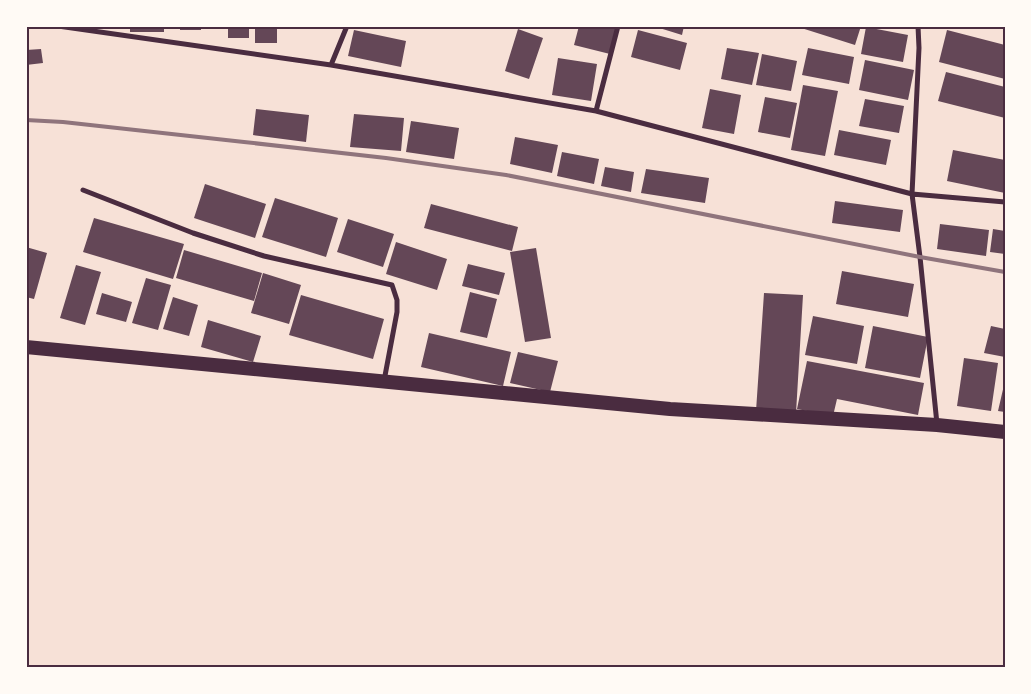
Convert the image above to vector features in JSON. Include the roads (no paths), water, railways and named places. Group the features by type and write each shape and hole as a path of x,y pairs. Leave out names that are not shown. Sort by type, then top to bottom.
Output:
{"highway":[{"path":"26,346 670,409 937,425 1005,432"}],"street":[{"path":"58,26 331,65 596,111 912,194 1005,202"},
{"path":"331,65 347,26"},
{"path":"596,111 618,26"},
{"path":"918,26 920,48 912,194 937,425"},
{"path":"83,190 193,233 256,254 392,284 397,300 397,312 384,381"}],"railway":[{"path":"26,120 63,122 386,158 506,175 1005,272"}]}
